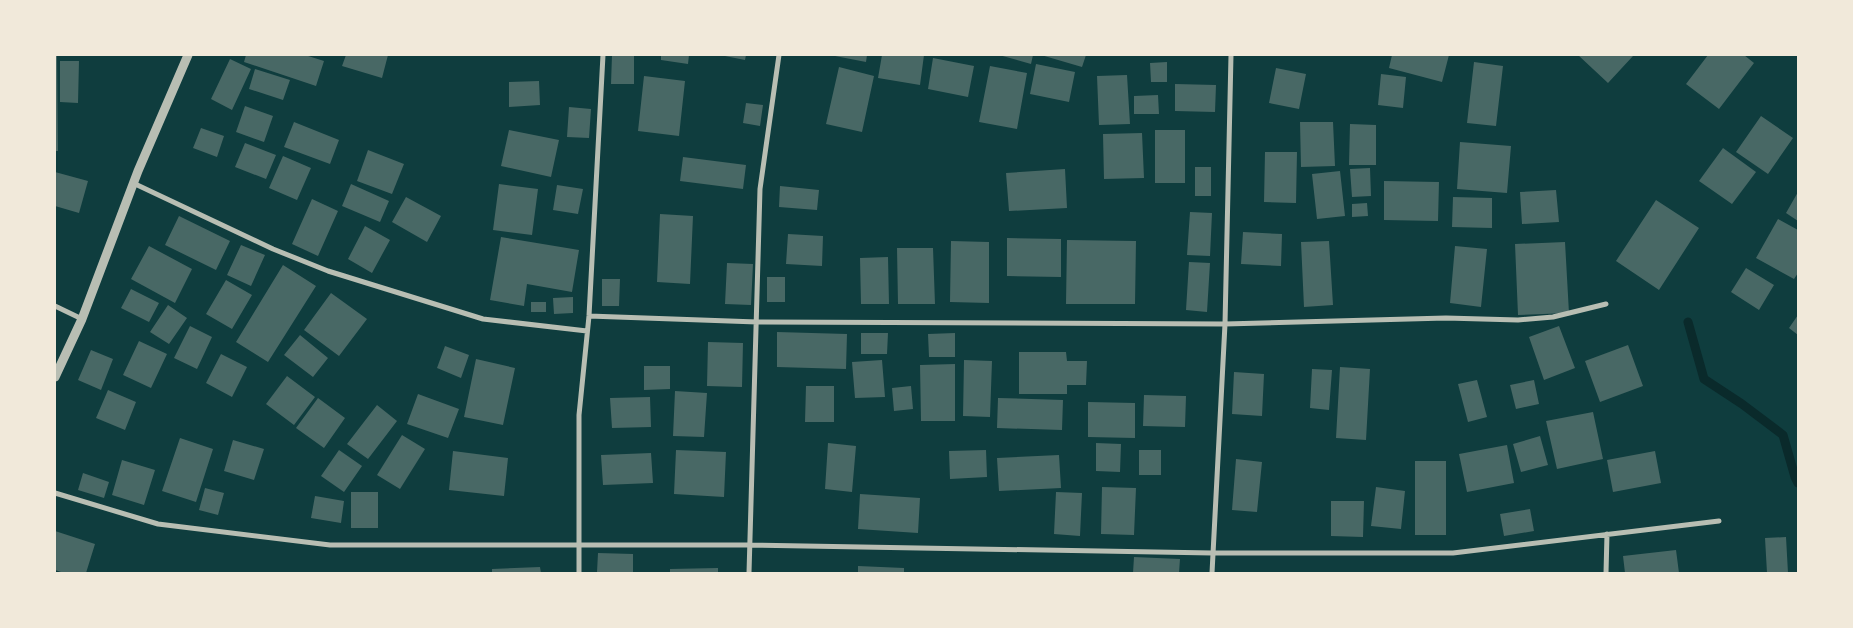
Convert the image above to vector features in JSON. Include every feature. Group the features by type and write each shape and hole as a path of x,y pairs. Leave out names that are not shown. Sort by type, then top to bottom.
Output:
{"street":[{"path":"55,377 82,319 134,183 188,55"},
{"path":"579,573 578,415 589,316 602,55"},
{"path":"749,573 760,189 779,55"},
{"path":"1212,573 1225,324 1231,55"},
{"path":"134,183 273,249 337,274 483,319 587,331"},
{"path":"589,316 757,322 1225,324 1446,318 1518,320 1553,317 1606,304"},
{"path":"55,306 82,319"},
{"path":"55,493 158,524 330,545 750,545 1212,553 1453,553 1719,521"},
{"path":"1606,573 1607,534"}],"building":[{"path":"55,55 57,55 58,151 55,151"},
{"path":"246,55 305,55 324,61 316,86 244,62"},
{"path":"346,55 388,55 382,78 342,66"},
{"path":"612,55 634,55 634,84 611,84"},
{"path":"661,55 689,55 688,64 661,60"},
{"path":"720,55 746,55 745,60"},
{"path":"830,55 867,55 866,62"},
{"path":"882,55 924,55 920,85 878,78"},
{"path":"999,55 1033,55 1031,64"},
{"path":"1041,55 1086,55 1082,67"},
{"path":"1392,55 1449,55 1442,82 1389,68"},
{"path":"1578,55 1632,55 1633,56 1608,83"},
{"path":"1708,55 1744,55 1754,63 1719,109 1686,84"},
{"path":"933,58 974,66 968,97 928,89"},
{"path":"230,59 251,69 232,110 211,99"},
{"path":"60,61 79,61 78,103 60,102"},
{"path":"1167,62 1167,82 1151,82 1150,63"},
{"path":"1474,62 1503,66 1496,126 1467,123"},
{"path":"1036,64 1075,72 1069,102 1030,94"},
{"path":"990,66 1027,73 1017,129 979,122"},
{"path":"839,67 874,76 862,132 826,124"},
{"path":"1276,68 1306,74 1299,109 1269,103"},
{"path":"255,69 290,80 283,100 249,89"},
{"path":"1381,74 1406,77 1403,108 1378,105"},
{"path":"1127,75 1130,124 1099,125 1097,76"},
{"path":"644,76 685,81 679,136 638,131"},
{"path":"539,81 540,105 509,107 509,82"},
{"path":"1175,84 1216,85 1215,112 1175,111"},
{"path":"1158,95 1159,114 1134,114 1134,96"},
{"path":"746,103 763,105 760,126 743,123"},
{"path":"245,106 273,116 264,142 236,132"},
{"path":"569,107 591,109 589,138 567,137"},
{"path":"1761,116 1793,138 1768,174 1736,152"},
{"path":"294,122 339,140 330,164 284,147"},
{"path":"1300,122 1333,122 1335,166 1301,167"},
{"path":"1350,124 1376,125 1376,165 1349,165"},
{"path":"201,128 224,136 217,157 193,148"},
{"path":"509,130 559,140 551,177 501,166"},
{"path":"1155,130 1185,130 1185,183 1155,183"},
{"path":"1142,133 1144,178 1104,179 1103,134"},
{"path":"1460,142 1511,146 1507,193 1457,189"},
{"path":"245,143 276,155 266,179 235,167"},
{"path":"1723,148 1756,172 1732,204 1699,181"},
{"path":"368,150 404,164 392,194 357,181"},
{"path":"1265,152 1297,152 1296,203 1264,202"},
{"path":"283,156 311,168 297,200 269,188"},
{"path":"683,157 746,165 743,189 680,181"},
{"path":"1195,167 1211,167 1211,196 1195,196"},
{"path":"1370,168 1371,196 1352,197 1350,169"},
{"path":"1065,169 1067,208 1009,211 1006,173"},
{"path":"1340,171 1345,216 1317,219 1312,174"},
{"path":"55,172 88,181 79,213 55,206"},
{"path":"1384,181 1439,182 1438,221 1384,220"},
{"path":"351,184 389,201 380,222 342,206"},
{"path":"499,184 538,189 532,235 493,230"},
{"path":"557,185 583,189 578,214 553,210"},
{"path":"780,186 819,190 817,210 779,207"},
{"path":"1556,190 1559,222 1522,224 1520,192"},
{"path":"1798,192 1798,221 1786,213"},
{"path":"406,197 441,216 427,242 392,222"},
{"path":"1453,197 1492,198 1492,228 1452,227"},
{"path":"312,199 338,211 318,256 292,244"},
{"path":"1656,200 1699,228 1659,290 1616,261"},
{"path":"1367,203 1368,216 1352,217 1352,204"},
{"path":"1190,212 1212,213 1210,256 1187,255"},
{"path":"660,214 693,216 690,284 657,282"},
{"path":"179,216 230,241 216,270 165,245"},
{"path":"1778,219 1798,230 1798,273 1794,279 1756,258"},
{"path":"365,226 390,240 372,273 348,259"},
{"path":"1243,232 1282,234 1281,266 1241,264"},
{"path":"788,234 823,236 822,266 786,264"},
{"path":"501,237 579,250 572,292 527,284 524,306 490,300"},
{"path":"1007,238 1061,239 1061,277 1007,276"},
{"path":"1067,240 1136,241 1135,304 1066,304"},
{"path":"951,241 989,242 989,303 950,302"},
{"path":"1329,241 1333,305 1304,307 1301,242"},
{"path":"1565,242 1569,313 1518,315 1515,244"},
{"path":"241,245 265,255 251,286 227,275"},
{"path":"149,246 192,269 175,303 131,279"},
{"path":"1455,246 1487,249 1481,307 1450,303"},
{"path":"897,248 933,248 935,304 898,304"},
{"path":"888,257 889,304 861,304 860,258"},
{"path":"1189,262 1210,263 1207,312 1186,310"},
{"path":"727,263 753,264 751,305 725,304"},
{"path":"283,265 316,286 268,362 236,342"},
{"path":"1746,268 1774,285 1759,310 1731,292"},
{"path":"767,277 785,277 785,302 767,302"},
{"path":"602,279 620,279 619,306 602,306"},
{"path":"226,280 252,295 232,329 206,314"},
{"path":"131,289 159,303 149,322 121,308"},
{"path":"331,293 367,319 339,356 304,330"},
{"path":"573,297 573,313 554,314 553,298"},
{"path":"531,302 546,302 546,312 531,312"},
{"path":"168,305 187,318 169,344 150,332"},
{"path":"1798,315 1798,335 1789,328"},
{"path":"190,326 212,337 197,369 174,358"},
{"path":"1559,326 1575,368 1544,380 1529,337"},
{"path":"777,332 847,334 846,369 777,367"},
{"path":"861,333 888,333 887,354 861,354"},
{"path":"955,333 955,357 929,357 928,334"},
{"path":"300,335 328,358 313,377 284,355"},
{"path":"139,341 167,354 151,388 123,375"},
{"path":"708,342 743,343 742,387 707,386"},
{"path":"1628,345 1643,386 1600,402 1585,361"},
{"path":"445,346 469,355 461,378 437,368"},
{"path":"91,350 113,359 101,390 78,380"},
{"path":"1019,352 1066,352 1067,361 1087,361 1086,385 1067,385 1067,394 1019,394"},
{"path":"221,354 247,367 232,397 206,383"},
{"path":"476,359 515,368 503,425 464,417"},
{"path":"882,360 885,397 855,398 852,362"},
{"path":"964,360 992,361 990,417 963,416"},
{"path":"955,364 955,421 921,421 920,365"},
{"path":"644,366 670,366 670,389 644,390"},
{"path":"1340,367 1370,369 1366,440 1336,438"},
{"path":"1312,369 1332,370 1329,410 1310,408"},
{"path":"1234,372 1264,374 1262,416 1232,414"},
{"path":"287,376 315,397 294,425 266,404"},
{"path":"1477,380 1487,417 1468,422 1458,384"},
{"path":"1534,380 1539,404 1516,409 1510,385"},
{"path":"806,386 834,386 834,422 805,422"},
{"path":"911,386 913,409 894,411 892,388"},
{"path":"108,390 136,402 125,430 96,418"},
{"path":"675,391 707,393 704,437 673,436"},
{"path":"418,394 459,409 448,438 407,424"},
{"path":"1144,395 1186,396 1185,427 1143,426"},
{"path":"650,397 651,427 612,428 610,398"},
{"path":"318,398 345,418 324,448 296,428"},
{"path":"998,398 1063,400 1062,430 997,428"},
{"path":"1088,402 1135,403 1135,438 1088,437"},
{"path":"377,405 397,421 368,459 347,444"},
{"path":"1593,412 1603,459 1557,469 1546,421"},
{"path":"402,435 425,449 400,489 377,475"},
{"path":"1540,436 1548,465 1521,472 1513,444"},
{"path":"180,438 213,449 196,502 162,491"},
{"path":"233,440 264,449 254,480 224,471"},
{"path":"828,443 856,446 852,492 825,489"},
{"path":"1096,443 1121,444 1120,472 1096,471"},
{"path":"1507,445 1514,483 1467,492 1459,454"},
{"path":"339,450 362,466 344,492 321,476"},
{"path":"676,450 726,452 724,497 674,494"},
{"path":"986,450 987,477 950,479 949,451"},
{"path":"1139,450 1161,450 1161,475 1139,475"},
{"path":"453,451 508,458 504,496 449,490"},
{"path":"1655,451 1661,483 1613,492 1607,460"},
{"path":"651,453 653,483 603,485 601,455"},
{"path":"1059,455 1061,488 999,491 997,458"},
{"path":"1236,459 1262,462 1257,512 1232,510"},
{"path":"122,460 155,470 144,505 112,495"},
{"path":"1415,461 1446,461 1446,535 1415,535"},
{"path":"83,473 109,482 104,498 78,490"},
{"path":"1102,487 1136,488 1134,535 1101,534"},
{"path":"1376,487 1405,491 1401,529 1371,526"},
{"path":"205,488 224,493 218,515 199,510"},
{"path":"351,492 378,492 378,528 351,528"},
{"path":"1056,492 1082,493 1080,536 1054,534"},
{"path":"860,494 920,498 918,533 858,529"},
{"path":"315,496 344,501 341,523 311,518"},
{"path":"1331,501 1364,501 1363,537 1331,536"},
{"path":"1530,509 1534,531 1504,536 1500,514"},
{"path":"55,531 95,544 86,573 64,573 55,570"},
{"path":"1786,537 1788,573 1767,573 1765,538"},
{"path":"1676,550 1679,573 1625,573 1623,556"},
{"path":"598,553 633,554 633,573 597,572"},
{"path":"1134,557 1180,559 1179,573 1133,573"},
{"path":"858,566 904,568 904,573 858,573"},
{"path":"540,567 541,573 492,573 492,569"},
{"path":"718,568 718,573 670,573 670,569"}],"waterway":[{"path":"1688,322 1704,379 1742,404 1783,435 1798,483"}]}
